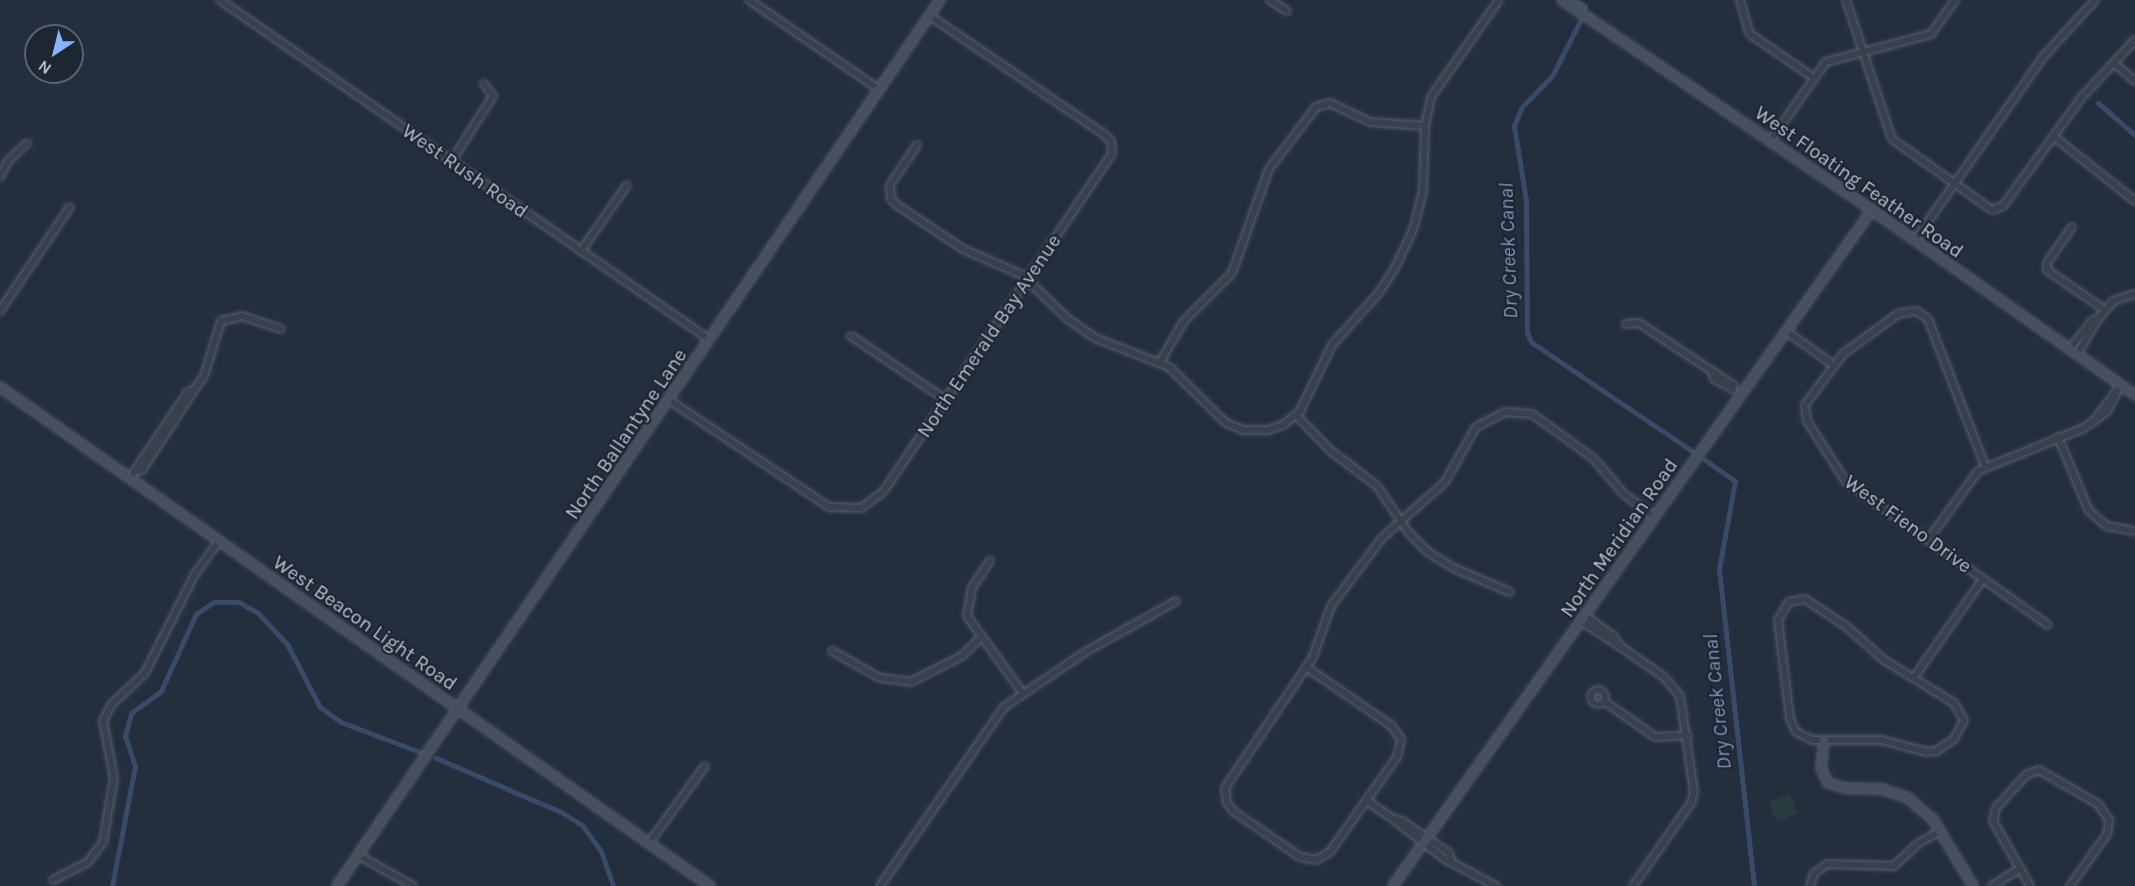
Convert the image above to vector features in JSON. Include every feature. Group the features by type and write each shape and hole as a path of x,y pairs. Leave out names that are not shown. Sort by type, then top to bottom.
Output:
{"street":[{"name":"West Rush Road","path":"220,0 710,340"},
{"path":"749,0 880,90"},
{"name":"North Ballantyne Lane","path":"337,886 940,0"},
{"path":"1270,0 1287,11"},
{"path":"917,145 890,185 891,199 963,249 1028,279 1083,330 1107,344 1160,362 1177,373 1218,417 1235,427 1268,430 1296,415 1307,400 1332,345 1378,294 1405,248 1423,191 1425,126 1437,84 1499,0"},
{"name":"West Floating Feather Road","path":"1562,0 1872,210 2135,395"},
{"path":"1740,0 1750,34 1814,78"},
{"path":"1846,0 1892,140 1988,209 1996,210 2003,206 2082,97 2135,40"},
{"path":"1770,141 1814,78 1831,58 1931,34 1955,0"},
{"path":"1915,240 2043,57 2095,0"},
{"name":"North Emerald Bay Avenue","path":"669,400 822,504 851,510 867,505 883,492 946,400 1109,159 1112,148 1105,135 930,16"},
{"path":"2115,64 2135,81"},
{"path":"451,162 493,96 484,84"},
{"path":"1160,362 1184,321 1232,273 1269,170 1316,107 1330,104 1370,122 1425,126"},
{"path":"2053,136 2135,201"},
{"path":"0,177 8,161 27,143"},
{"path":"581,251 627,185"},
{"path":"0,311 70,207"},
{"name":"North Meridian Road","path":"1393,886 1654,517 1737,392 1786,331 1872,210"},
{"path":"2072,227 2046,267 2105,310"},
{"path":"2074,351 2093,320 2098,319 2113,301 2135,294"},
{"path":"1786,331 1832,364 1898,314 1916,311 1928,319 1986,466"},
{"path":"132,474 142,470 204,376 221,321 242,316 281,329"},
{"path":"1626,324 1639,323 1713,374 1714,379 1737,392"},
{"path":"852,336 946,400"},
{"name":"West Fieno Drive","path":"1832,364 1805,405 1807,421 1842,477 2048,625"},
{"path":"1928,540 1972,478 1986,466 2084,428 2107,411 2121,385"},
{"name":"West Beacon Light Road","path":"0,387 132,474 219,541 710,886"},
{"path":"1306,667 1392,726 1401,740 1397,757 1330,852 1316,860 1300,857 1235,812 1224,796 1228,782 1306,667 1331,606 1378,543 1445,482 1476,428 1492,416 1511,411 1532,414 1593,458 1624,494 1654,517"},
{"path":"1296,415 1332,451 1377,486 1400,522 1437,559 1510,592"},
{"path":"2058,437 2089,511 2107,525 2135,531"},
{"path":"53,880 88,862 103,842 114,778 102,721 112,704 145,673 195,574 219,541"},
{"path":"990,561 972,588 967,609 969,622 1022,692"},
{"path":"1915,676 1983,579"},
{"path":"1794,600 1811,602 1884,660 1915,676 1962,710 1962,731 1935,751 1881,740 1803,738 1792,726 1778,626 1780,612 1794,600"},
{"path":"880,886 989,724 1022,692 1176,601"},
{"path":"1583,618 1613,636 1621,647 1675,689 1683,704 1694,797 1633,886"},
{"path":"832,651 880,678 911,682 962,656 981,637"},
{"path":"1604,701 1655,737 1688,735"},
{"path":"1824,740 1821,768 1828,783 1844,788 1882,789 1908,798 1940,831 1973,886"},
{"path":"649,843 705,766"},
{"path":"2030,886 1994,826 1993,815 2025,776 2039,770 2098,804 2109,820 2107,834 2070,886"},
{"path":"1366,800 1425,841 1449,853 1451,860 1496,886"},
{"path":"1810,886 1814,874 1833,863 1894,866 1940,831"},
{"path":"358,855 413,886"},
{"path":"1992,886 2019,869"}],"green space":[{"path":"1790,793 1798,814 1776,822 1769,801"}],"waterway":[{"name":"Dry Creek Canal","path":"1576,0 1585,6 1584,10"},
{"name":"Dry Creek Canal","path":"1580,21 1552,76 1522,107 1514,126 1526,200 1527,332 1531,342 1692,451"},
{"path":"2098,103 2135,135"},
{"name":"Dry Creek Canal","path":"1705,460 1735,481 1719,569 1754,886"},
{"path":"112,886 135,766 125,736 131,713 161,691 196,614 214,602 239,602 258,613 287,644 320,707 341,722 422,753"},
{"path":"436,758 561,812 582,825 601,851 613,886"}]}
